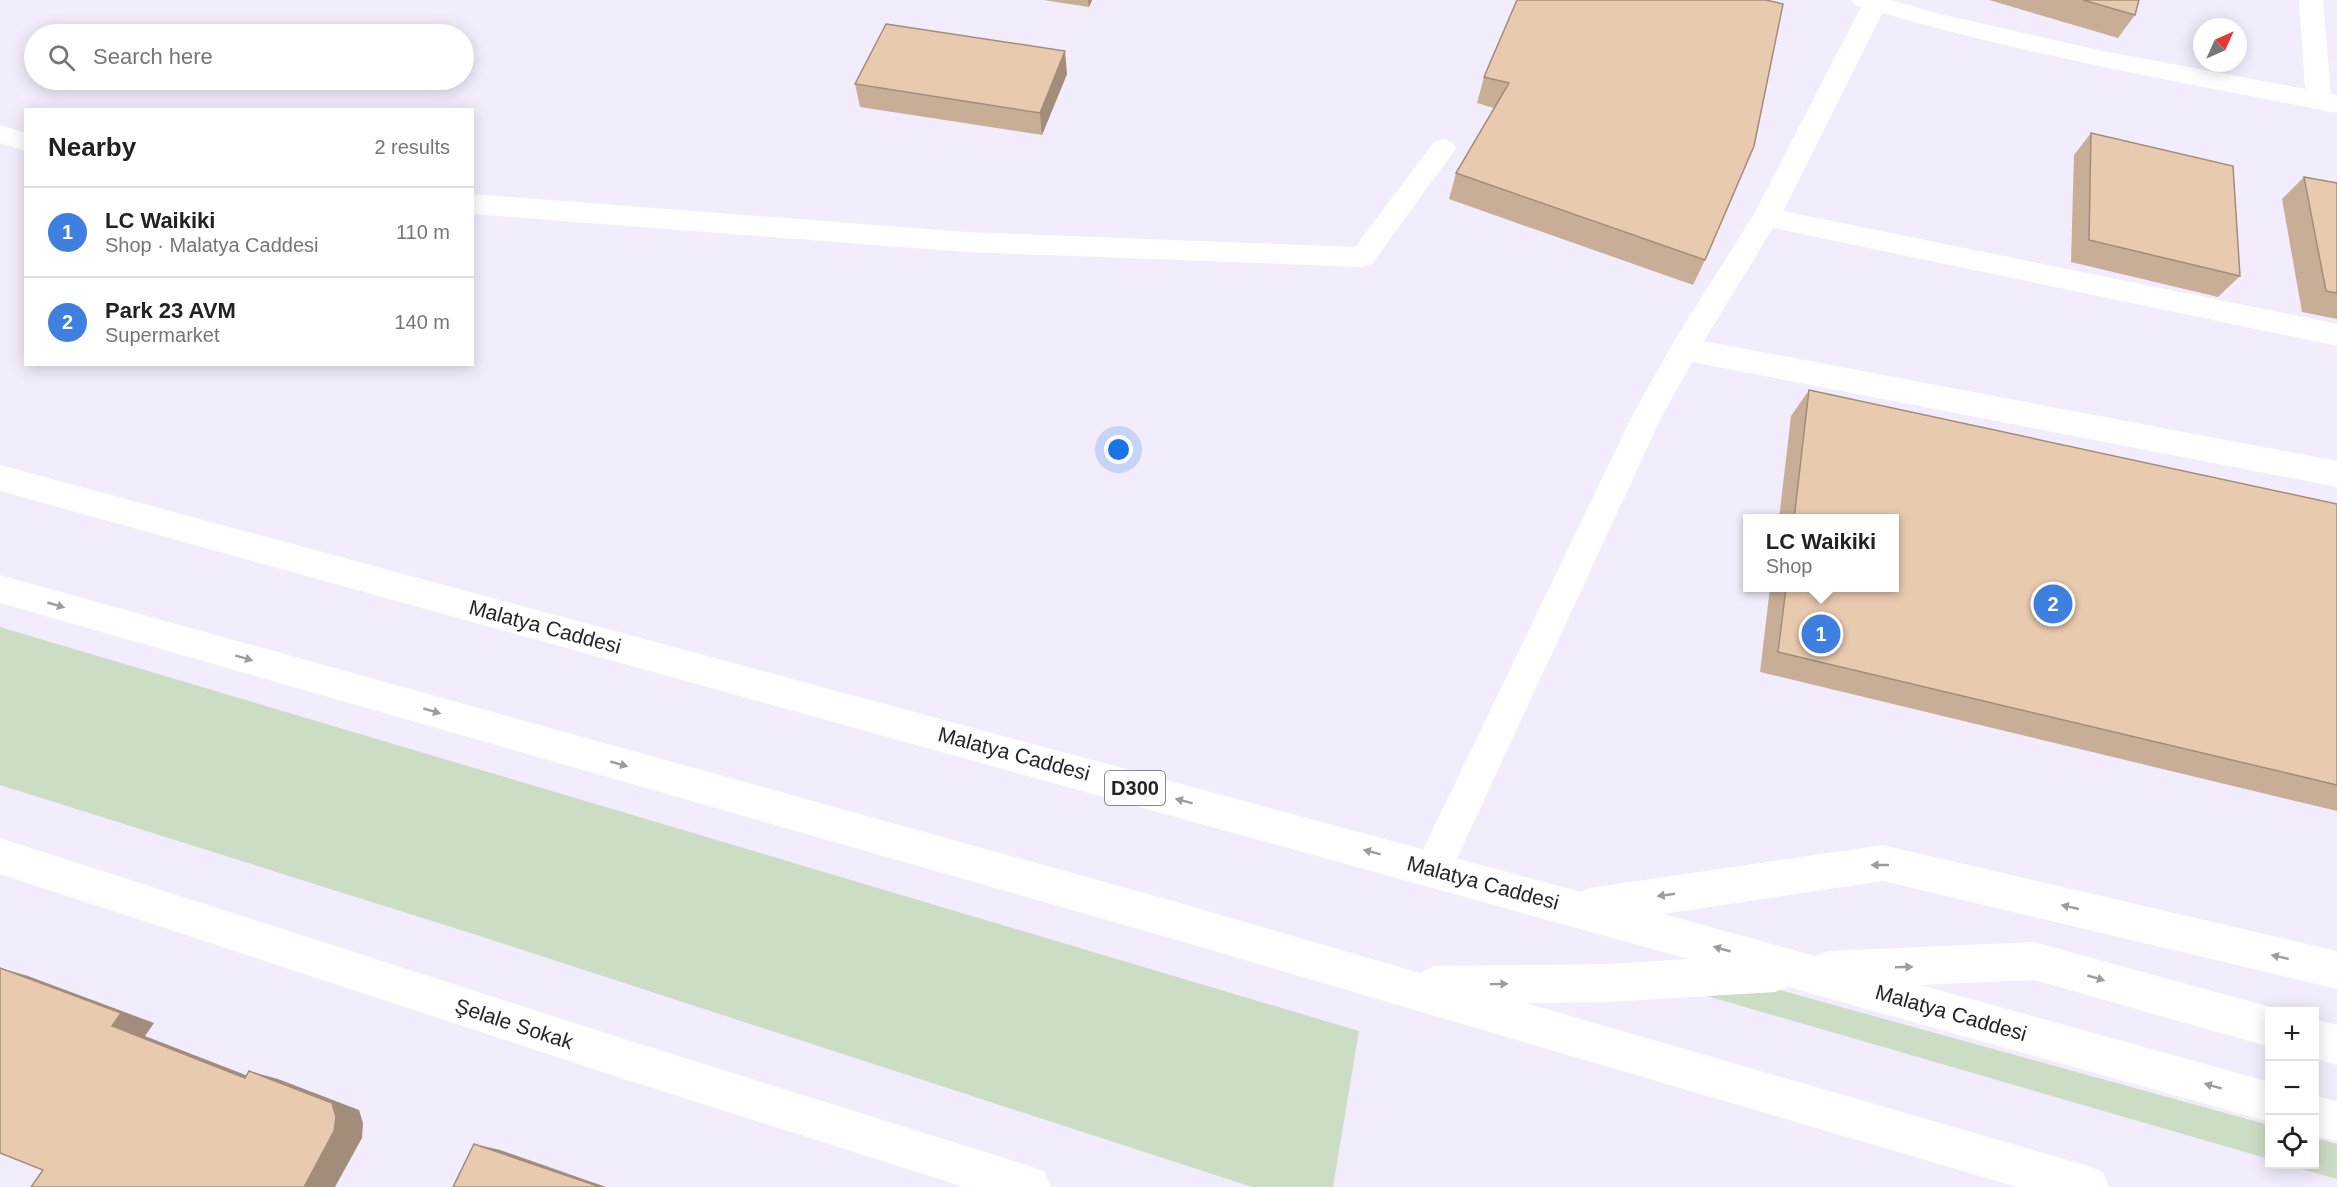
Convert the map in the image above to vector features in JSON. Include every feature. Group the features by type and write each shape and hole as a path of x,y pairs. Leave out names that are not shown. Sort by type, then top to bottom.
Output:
{"main road":[{"path":"1433,869 1648,414 1684,349 1766,217 1872,1 1937,21 2103,59 2328,102 2311,0"},
{"path":"0,134 24,141"},
{"path":"474,204 966,242 1362,257 1443,148"},
{"path":"1766,217 2337,334"},
{"path":"1684,349 2337,474"},
{"name":"Malatya Caddesi","path":"0,478 1433,869 2265,1101"},
{"path":"0,589 1399,986 2088,1187"},
{"name":"Şelale Sokak","path":"0,856 624,1059 1030,1187"},
{"path":"1577,909 1882,863 2337,970"},
{"path":"1399,986 1609,983 1800,971 2034,961 2265,1026"},
{"path":"2319,1041 2337,1046"},
{"path":"2319,1116 2337,1121"}],"green space":[{"path":"0,627 1359,1031 1333,1187 1252,1187 464,931 0,785"},
{"path":"1725,975 2265,1124 2265,1158 1707,996"},
{"path":"2319,1139 2337,1144 2337,1179 2301,1169 2319,1169"}],"building":[{"path":"1517,0 1766,0 1783,4 1754,146 1705,260 1456,173 1509,83 1484,77"},
{"path":"2083,0 2139,0 2135,15"},
{"path":"886,24 1065,51 1040,113 855,84"},
{"path":"2091,133 2233,166 2240,276 2089,240"},
{"path":"2304,177 2337,183 2337,293 2326,291"},
{"path":"1809,390 2337,504 2337,785 1778,652 1786,592 1899,592 1899,514 1795,514"},
{"path":"0,968 121,1013 112,1026 245,1078 249,1071 332,1103 336,1117 334,1131 304,1187 31,1187 43,1170 0,1153"},
{"path":"474,1144 600,1187 453,1187"}],"place":[{"name":"Park 23 AVM","path":"2053,604"},
{"name":"LC Waikiki","path":"1821,634"}]}
